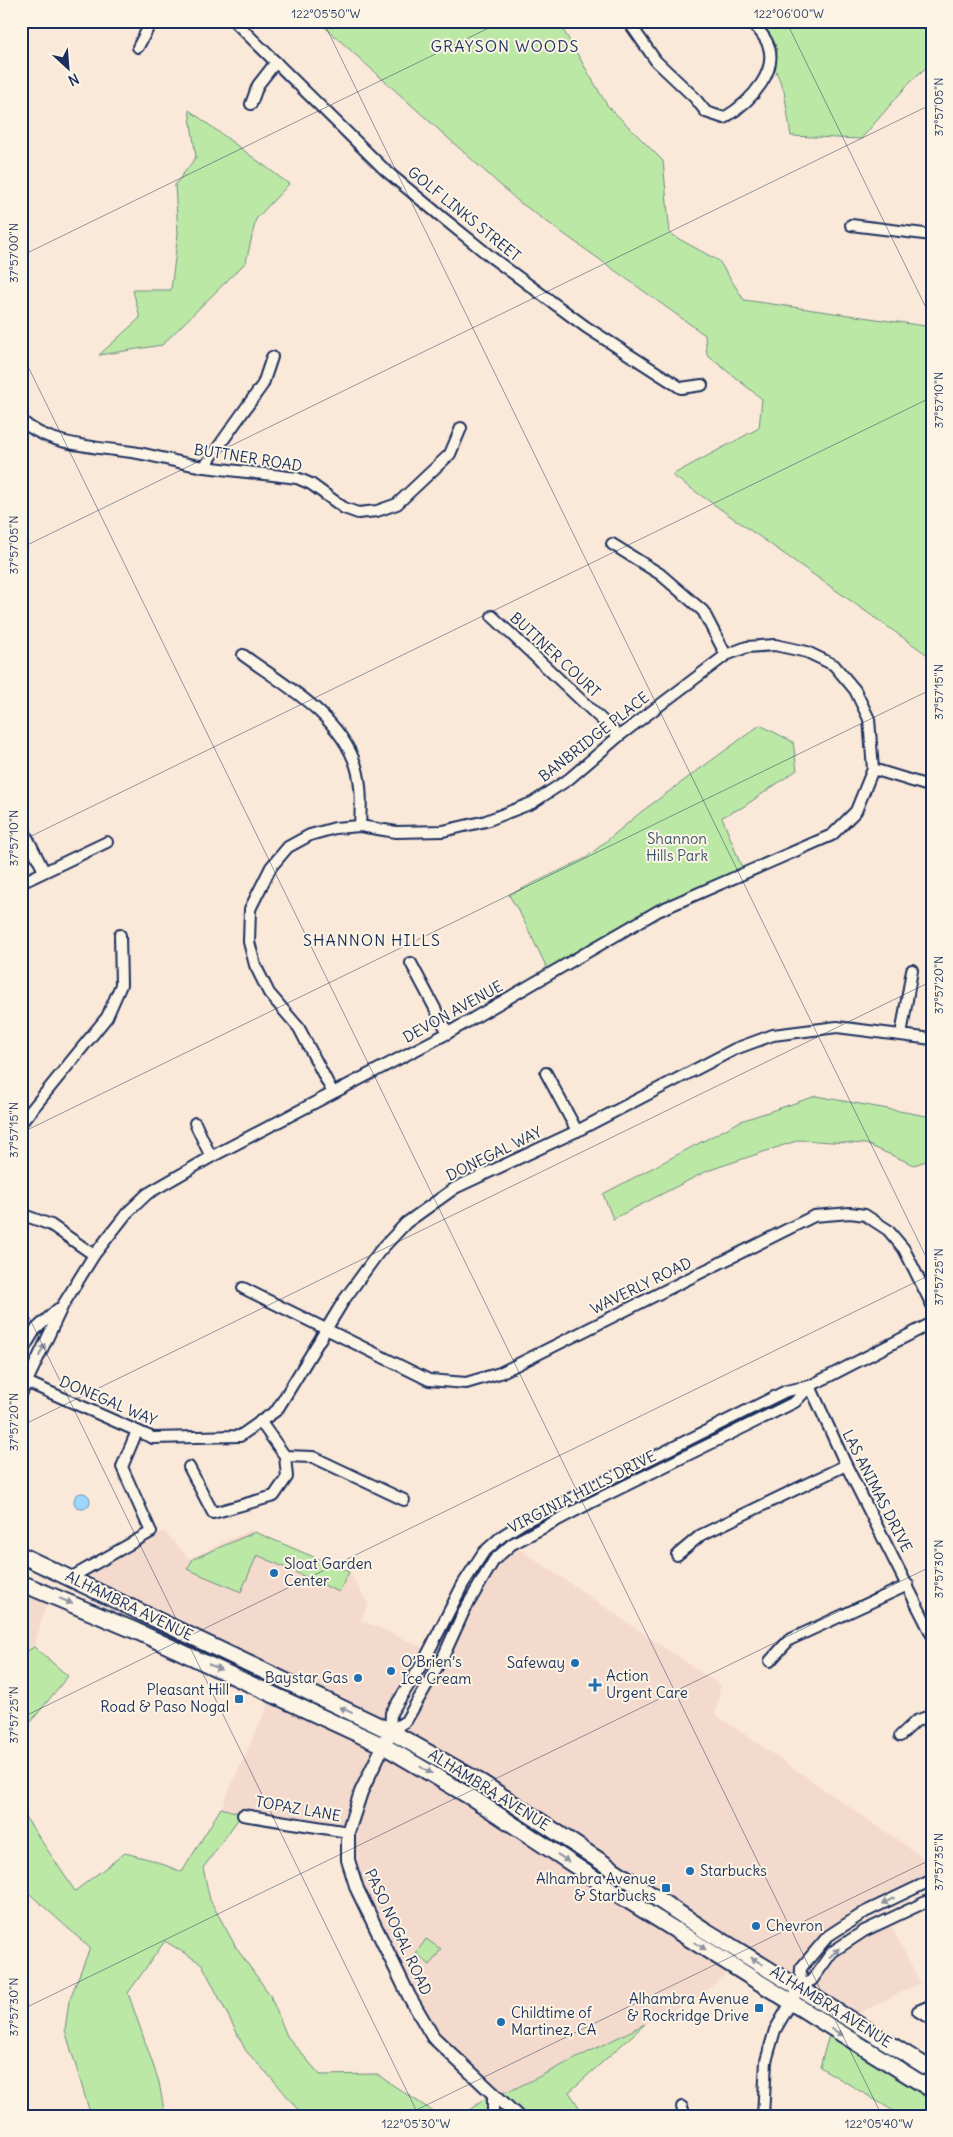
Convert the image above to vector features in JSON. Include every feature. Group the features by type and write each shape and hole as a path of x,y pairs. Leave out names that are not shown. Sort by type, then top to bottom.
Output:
{"main road":[{"name":"ALHAMBRA AVENUE","path":"21,1555 390,1730 482,1783 646,1892 800,1986 932,2070"},
{"name":"ALHAMBRA AVENUE","path":"21,1582 145,1635 384,1746 474,1799 624,1898 932,2090"}],"street":[{"path":"138,47 152,21"},
{"name":"GOLF LINKS STREET","path":"234,21 385,170 490,257 586,328 681,388 702,385"},
{"path":"628,21 656,61 694,97 706,112 724,118 740,108 759,87 771,60 769,45 760,31 748,21"},
{"path":"251,104 258,85 276,62"},
{"path":"851,225 932,235"},
{"path":"204,467 263,384 272,357"},
{"name":"BUTTNER ROAD","path":"21,420 30,428 48,437 80,445 137,453 204,467 297,478 311,484 344,508 358,513 377,511 397,504 450,454 461,428"},
{"path":"612,544 660,574 703,611 726,655"},
{"name":"BUTTNER COURT","path":"492,616 619,736"},
{"name":"BANBRIDGE PLACE","path":"333,1093 299,1028 269,993 255,965 249,942 250,909 270,867 288,847 310,835 335,828 360,826 396,832 443,832 486,821 532,803 569,779 619,736 726,655 747,647 775,645 807,652 834,665 855,690 869,719 873,770"},
{"path":"243,655 314,706 338,732 356,767 361,789 360,826"},
{"path":"873,770 932,787"},
{"name":"DEVON AVENUE","path":"21,1394 24,1381 63,1305 94,1255 135,1204 147,1194 211,1157 448,1033 658,911 832,835 856,811 873,770"},
{"path":"21,825 44,871"},
{"path":"21,883 107,842"},
{"path":"21,1123 107,1017 121,985 120,935"},
{"path":"411,963 448,1033"},
{"path":"901,1035 912,970"},
{"name":"DONEGAL WAY","path":"24,1381 153,1438 240,1436 277,1410 344,1300 379,1252 406,1223 455,1188 577,1130 735,1049 773,1035 837,1027 932,1039"},
{"path":"546,1073 577,1130"},
{"path":"195,1122 211,1157"},
{"name":"WAVERLY ROAD","path":"243,1288 429,1380 466,1383 500,1373 814,1216 850,1213 865,1215 888,1230 904,1249 932,1305"},
{"path":"21,1214 51,1226 94,1255"},
{"name":"DEVON AVENUE","path":"21,1353 35,1330 63,1305"},
{"name":"VIRGINIA HILLS DRIVE","path":"390,1730 392,1714 424,1661 462,1584 483,1553 502,1536 524,1522 786,1391 810,1386 932,1323"},
{"name":"VIRGINIA HILLS DRIVE","path":"390,1730 406,1721 444,1655 464,1611 494,1560 512,1544 590,1503 795,1402 810,1386"},
{"name":"LAS ANIMAS DRIVE","path":"810,1386 846,1465 932,1635"},
{"path":"189,1467 213,1513 274,1496 287,1477 285,1456 260,1421"},
{"path":"70,1578 151,1532 122,1467 138,1431"},
{"path":"285,1456 313,1457 404,1500"},
{"path":"677,1555 701,1535 846,1465"},
{"path":"770,1661 789,1640 908,1585"},
{"path":"900,1736 916,1721 932,1715"},
{"name":"PASO NOGAL ROAD","path":"390,1730 361,1792 348,1832 348,1860 357,1890 409,1996 433,2037 517,2116"},
{"name":"TOPAZ LANE","path":"243,1815 348,1832"},
{"path":"763,2116 766,2061 775,2030 800,1986 801,1968 828,1936 865,1912 932,1880"},
{"path":"800,1986 812,1980 832,1952 864,1931 932,1899"},
{"path":"932,2005 918,2011 932,2020"},
{"path":"493,2093 493,2116"}],"shaded area":[{"path":"250,1530 349,1572 368,1604 361,1620 429,1650 392,1713 390,1730 406,1721 494,1560 512,1544 721,1686 715,1714 928,1861 932,1866 932,1880 828,1936 801,1968 800,1986 832,1952 889,1921 920,1983 850,2018 482,1783 72,1579 164,1531 189,1559"},
{"path":"21,1582 49,1594 34,1647 21,1655"},
{"path":"273,1694 384,1746 733,1967 701,1996 512,2090 493,2093 433,2037 357,1889 348,1833 243,1815 221,1808"}],"green space":[{"path":"318,21 558,21 607,105 663,161 670,234 719,261 744,300 932,327 932,658 672,475 759,428 762,399 707,355 705,335 518,201"},
{"path":"774,21 932,21 932,62 910,82 861,139 791,136 784,91 760,31"},
{"path":"189,110 289,184 256,219 246,262 162,345 99,355 140,318 133,290 171,290 178,234 175,185 196,157"},
{"name":"Shannon Hills Park","path":"760,725 793,742 797,770 743,807 722,817 744,873 658,911 550,974 509,895 586,858 641,812"},
{"path":"816,1096 932,1117 932,1159 914,1165 866,1144 799,1140 707,1171 613,1219 603,1194 741,1121"},
{"path":"255,1532 349,1572 339,1592 257,1555 241,1592 187,1569 193,1559"},
{"path":"34,1647 68,1676 21,1734 21,1655"},
{"path":"21,1807 26,1818 75,1891 125,1853 152,1860 182,1872 221,1808 242,1814 203,1868 210,1900 237,1949 270,1995 287,2036 320,2075 376,2074 440,2116 375,2116 366,2111 353,2116 303,2116 277,2084 246,2051 202,1964 165,1941 128,1993 159,2082 165,2116 91,2116 65,2030 69,2001 90,1948 21,1886"},
{"path":"426,1939 441,1949 430,1965 416,1953"},
{"path":"645,2024 569,2092 585,2116 461,2116 493,2093 512,2090"},
{"path":"831,2028 932,2090 932,2116 902,2116 820,2067"}],"water":[{"path":"82,1493 88,1495 90,1501 88,1507 82,1509 76,1507 74,1501 76,1495"}],"place":[{"name":"Sloat Garden Center","path":"274,1573"},
{"name":"Safeway","path":"575,1663"},
{"name":"O’Brien’s Ice Cream","path":"391,1671"},
{"name":"Baystar Gas","path":"358,1678"},
{"name":"Action Urgent Care","path":"595,1685"},
{"name":"Pleasant Hill Road & Paso Nogal","path":"239,1699"},
{"name":"Starbucks","path":"690,1871"},
{"name":"Alhambra Avenue & Starbucks","path":"666,1888"},
{"name":"Chevron","path":"756,1926"},
{"name":"Alhambra Avenue & Rockridge Drive","path":"759,2008"},
{"name":"Childtime of Martinez, CA","path":"501,2022"}],"district":[{"name":"GRAYSON WOODS","path":"505,46"},
{"name":"SHANNON HILLS","path":"372,940"}]}
